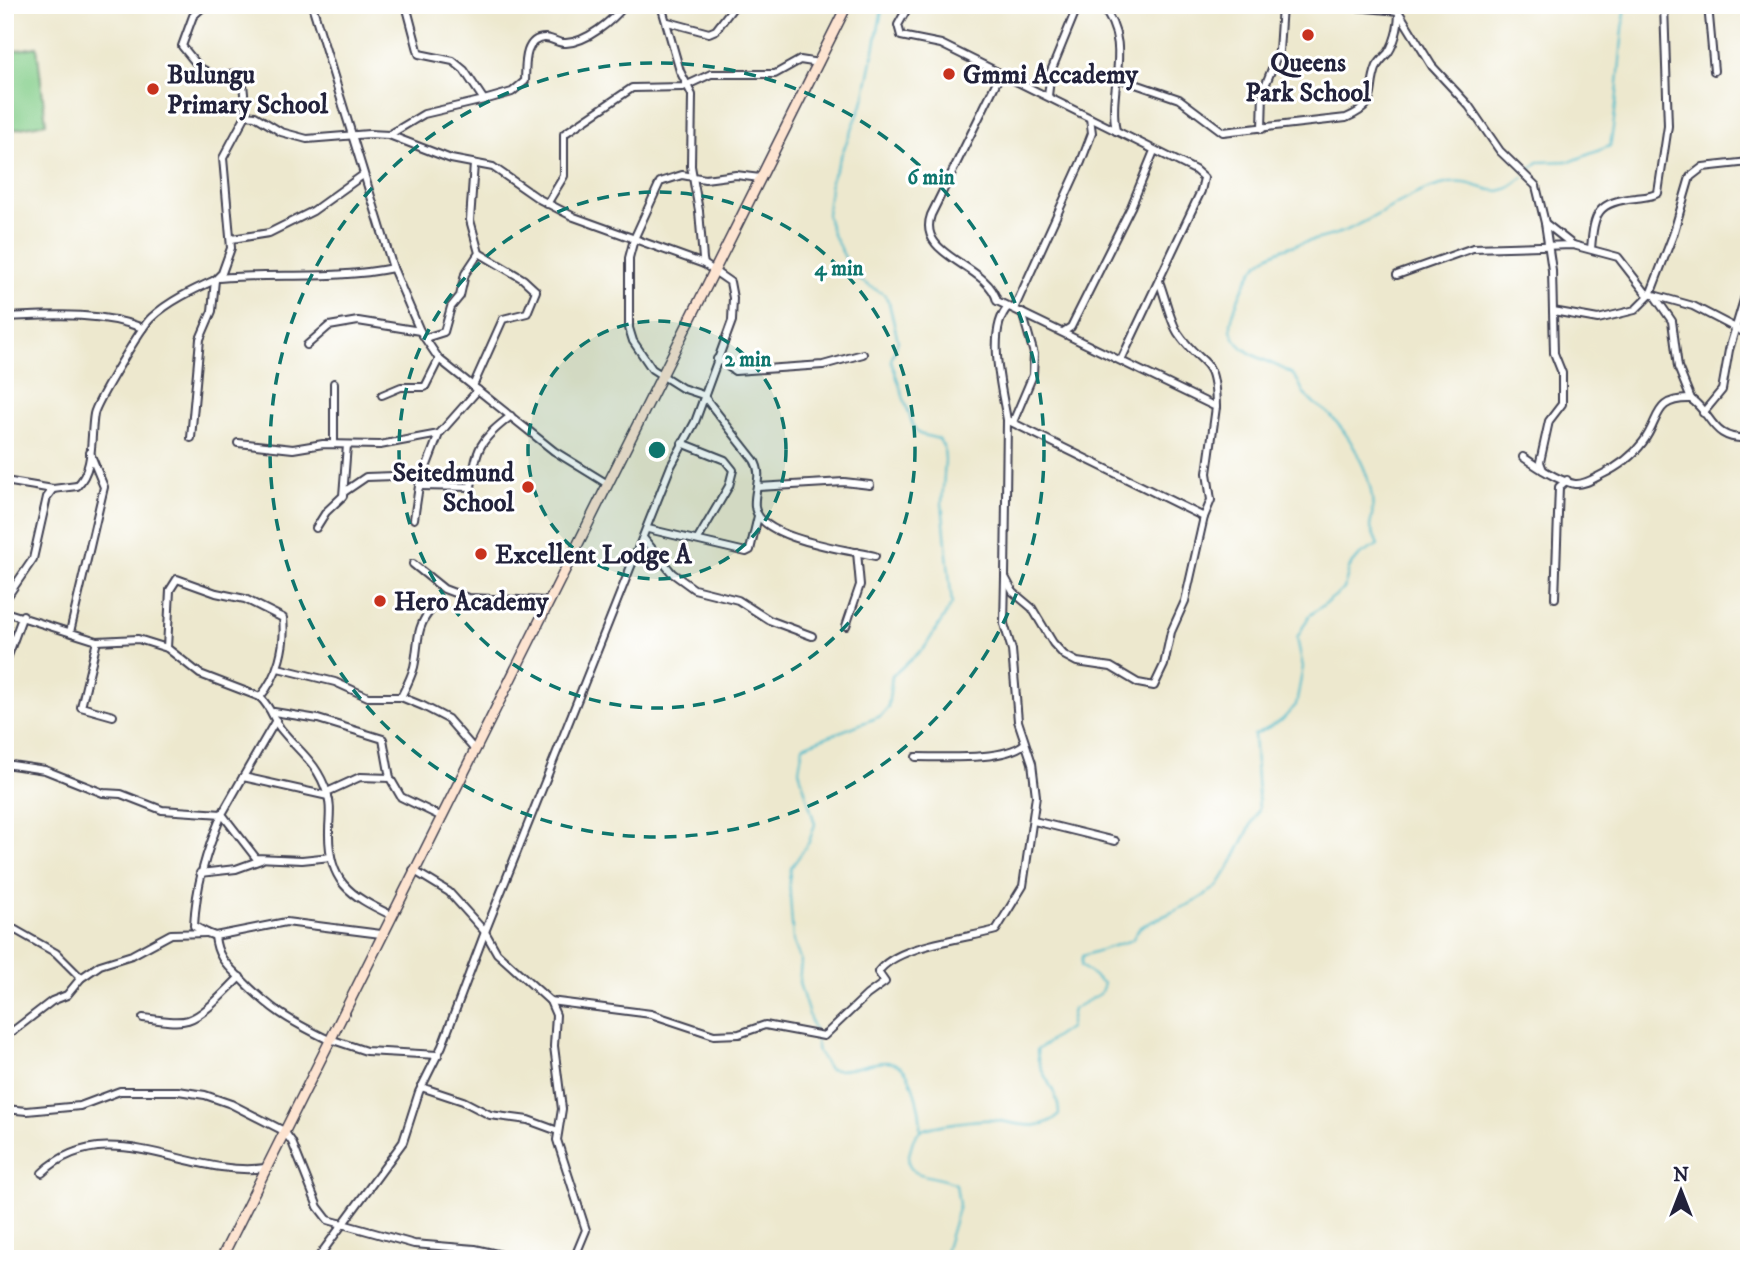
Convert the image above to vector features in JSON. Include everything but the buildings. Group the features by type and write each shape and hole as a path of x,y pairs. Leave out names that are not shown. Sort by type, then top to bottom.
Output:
{"main road":[{"path":"221,1259 547,601 847,5"}],"street":[{"path":"191,438 199,343 212,311 217,279 226,265 232,239 223,158 246,116 242,73 213,75 200,68 182,46 193,16 205,5"},
{"path":"312,5 393,268 420,331 439,359 554,450 606,483"},
{"path":"374,5 408,6 419,54 453,61 464,70 484,100"},
{"path":"389,135 427,113 512,92 525,82 523,62 537,41 543,38 566,43 587,36 625,5"},
{"path":"661,5 680,71 690,86 693,104 690,156 704,264"},
{"path":"668,22 709,33 716,30 735,5"},
{"path":"909,5 898,25 901,36 942,44 1195,170 1204,178 1202,191 1121,359"},
{"path":"1048,96 1049,78 1062,39 1078,5"},
{"path":"1101,5 1115,28 1120,63 1113,116 1116,131"},
{"path":"1262,129 1263,91 1279,51 1283,7 1311,5"},
{"path":"1333,5 1399,10"},
{"path":"1591,249 1594,220 1604,206 1614,201 1658,193 1668,126 1664,5"},
{"path":"1708,5 1714,71"},
{"path":"1118,78 1179,99 1223,132 1346,118 1363,110 1373,93 1379,62 1391,47 1399,10"},
{"path":"1399,10 1432,66 1469,106 1500,151 1533,182 1545,223 1554,353 1562,373 1562,404 1549,421 1540,463 1545,472"},
{"path":"547,204 564,176 562,139 568,131 632,88 690,86 711,74 770,74 782,72 800,60 819,63"},
{"path":"550,1001 651,1014 714,1035 738,1034 765,1025 824,1036 867,995 885,982 878,972 884,964 924,947 999,928 1023,886 1034,821 1034,772 1018,721 1012,650 1004,624 1010,421 998,355 997,301 993,290 982,279 938,249 928,228 931,215 1001,73"},
{"path":"1034,88 1049,78"},
{"path":"246,116 255,116 281,132 307,139 389,135 451,159 498,169 547,204 574,218 715,270 730,282 733,298 732,321 695,422 682,443 438,1055 421,1087 403,1142 382,1166 317,1259"},
{"path":"1091,133 1104,126 1113,116"},
{"path":"998,321 1015,309 1091,133 1090,118"},
{"path":"1063,332 1071,327 1131,206 1154,151"},
{"path":"1553,311 1598,319 1631,312 1653,297 1690,177 1703,167 1749,162"},
{"path":"414,519 419,486 439,434 475,388 503,319 527,313 536,291 523,279 479,253 470,220 474,164"},
{"path":"232,239 269,233 313,211 363,174"},
{"path":"648,529 748,552 758,516 755,500 759,472 754,460 703,395 681,388 662,376 642,357 629,328 627,270 634,239 660,182 674,175 693,178 736,175 760,178"},
{"path":"1545,223 1573,245"},
{"path":"230,227 246,236"},
{"path":"1397,275 1473,248 1509,248 1548,243 1573,245 1618,257 1672,321 1678,367 1691,399 1715,428 1734,438 1749,438"},
{"path":"425,338 444,332 451,307 460,296 463,279 479,253"},
{"path":"5,481 53,489 80,484 90,453 97,404 143,328 153,316 185,294 217,279 283,274 328,277 393,268"},
{"path":"1004,577 1013,592 1032,608 1053,643 1064,655 1077,662 1111,667 1151,688 1164,665 1171,632 1185,601 1204,517 1211,499 1207,473 1216,407 1216,383 1211,368 1178,334 1159,281"},
{"path":"1703,413 1722,390 1735,329 1749,283"},
{"path":"1653,297 1693,306 1749,335"},
{"path":"997,301 1216,407"},
{"path":"1010,421 1032,383 1035,360 1015,309"},
{"path":"5,317 60,315 110,318 143,328"},
{"path":"307,345 329,326 358,321 420,331"},
{"path":"1071,327 1074,337"},
{"path":"717,359 735,371 823,365 863,354"},
{"path":"382,395 401,387 425,387 439,359"},
{"path":"334,383 334,444"},
{"path":"1523,457 1545,472 1572,483 1586,482 1620,466 1642,443 1657,412 1665,404 1691,399"},
{"path":"419,486 471,487 474,456 480,443 510,416"},
{"path":"1010,421 1204,517"},
{"path":"239,443 293,449 334,444 392,444 439,434"},
{"path":"682,443 725,460 733,470 729,486 698,539"},
{"path":"316,528 326,512 342,499 348,445"},
{"path":"71,632 104,486 90,453"},
{"path":"344,492 366,477 424,475"},
{"path":"1555,598 1558,492 1567,480"},
{"path":"758,487 844,482 870,485"},
{"path":"5,600 33,559 46,501 53,489"},
{"path":"758,516 772,528 803,540 876,556"},
{"path":"644,539 672,573 694,589 737,600 769,620 811,636"},
{"path":"846,626 860,585 858,552"},
{"path":"413,564 444,589 468,598 547,601"},
{"path":"167,648 170,590 173,581 182,579 216,593 245,599 280,614 285,631 278,668 260,697"},
{"path":"401,697 414,665 422,619 431,610"},
{"path":"5,612 23,615 97,641 138,639 167,648 200,674 260,697 274,712 276,720 309,757 328,794 331,857 337,878 345,889 391,915"},
{"path":"5,664 23,615"},
{"path":"97,641 81,707 113,716"},
{"path":"278,668 321,678 369,697 401,697 447,719 474,749"},
{"path":"274,712 318,719 383,739 390,778 401,797 440,816"},
{"path":"276,720 222,814 200,873 194,926 211,935 218,955 273,1011 330,1040 366,1051 438,1055"},
{"path":"916,757 981,755 1016,750 1024,744"},
{"path":"5,764 45,770 103,793 121,794 162,810 222,814 252,853 261,860"},
{"path":"243,777 328,794 360,777 390,778"},
{"path":"1034,821 1115,841"},
{"path":"200,873 236,869 261,860 331,857"},
{"path":"413,870 455,897 485,932 497,953 550,1001 556,1015 554,1046 562,1109 558,1130 559,1149 586,1230 574,1259"},
{"path":"5,1027 13,1031 24,1025 52,1001 67,995 81,978 100,965 132,955 171,934 211,935 286,922 381,934"},
{"path":"5,924 56,953 81,978"},
{"path":"143,1018 186,1021 213,1003 240,977"},
{"path":"421,1087 463,1101 489,1115 528,1120 558,1130"},
{"path":"5,1109 27,1111 80,1106 120,1091 178,1091 231,1104 284,1131 292,1142 322,1215 342,1226 414,1244 475,1249 515,1258"},
{"path":"42,1173 77,1149 104,1145 236,1171 265,1168"},
{"path":"145,1259 170,1259"}],"green space":[{"path":"37,47 46,123 5,131 5,52"}],"waterway":[{"path":"814,1031 799,983 801,961 793,941 789,880 791,868 809,842 815,824 799,770 803,746 881,716 888,707 892,676 925,647 952,604 942,503 944,448 939,439 919,434 913,426 891,360 898,341 889,303 885,295 856,278 832,233 827,215 831,180 864,100 883,5"},
{"path":"1527,173 1538,162 1572,161 1610,146 1626,5"},
{"path":"943,1259 959,1205 956,1184 912,1170 909,1158 914,1137 922,1130 945,1124 992,1120 1035,1125 1051,1121 1059,1115 1056,1098 1041,1067 1037,1050 1069,1028 1073,1009 1100,994 1104,984 1081,966 1082,956 1132,940 1140,927 1196,901 1217,887 1259,809 1254,735 1282,720 1296,705 1303,667 1297,638 1309,616 1344,589 1349,568 1360,555 1378,545 1370,526 1372,498 1369,482 1357,453 1340,426 1306,396 1295,376 1250,353 1236,341 1232,333 1232,317 1245,285 1255,267 1268,256 1353,227 1421,192 1450,183 1470,184 1495,191 1504,190 1523,177"},
{"path":"815,1036 818,1052 829,1069 841,1070 888,1062 898,1065 906,1073 913,1087 920,1114 920,1130"}],"place":[{"name":"Queens Park School","path":"1308,35"},
{"name":"Gmmi Accademy","path":"949,74"},
{"name":"Bulungu Primary School","path":"153,89"},
{"name":"Seitedmund School","path":"528,487"},
{"name":"Excellent Lodge A","path":"481,554"},
{"name":"Hero Academy","path":"380,601"}]}
